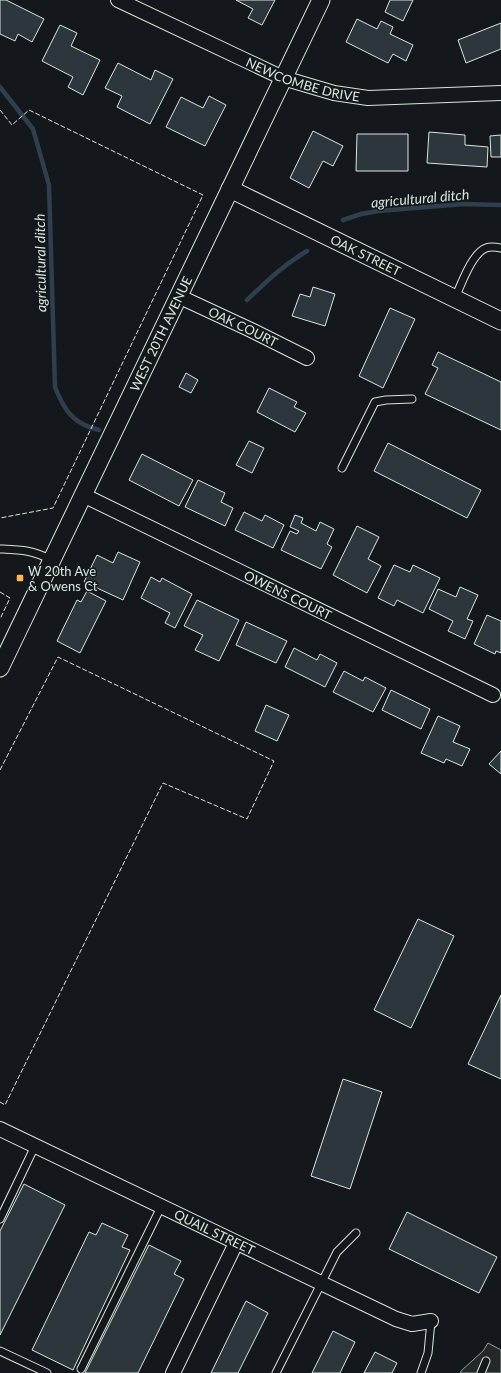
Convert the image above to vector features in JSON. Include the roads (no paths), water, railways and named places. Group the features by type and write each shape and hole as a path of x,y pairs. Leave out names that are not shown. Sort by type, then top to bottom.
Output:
{"street":[{"name":"NEWCOMBE DRIVE","path":"118,0 283,78 334,94 368,98 501,93"},
{"name":"WEST 20TH AVENUE","path":"0,668 321,0"},
{"name":"OAK STREET","path":"230,188 501,321"},
{"name":"OAK COURT","path":"178,296 307,358"},
{"name":"OWENS COURT","path":"83,495 493,695"},
{"name":"QUAIL STREET","path":"0,1129 396,1319 412,1324 431,1321"},
{"path":"173,1373 236,1243"}],"lane":[{"path":"455,298 476,255 484,248 494,246 501,248"},
{"path":"342,468 375,402 412,399"},
{"path":"0,549 27,550 52,560"},
{"path":"0,1219 35,1146"},
{"path":"82,1369 161,1207"},
{"path":"276,1373 337,1252 356,1233"},
{"path":"421,1373 428,1354 431,1321"},
{"path":"0,1351 47,1373"},
{"path":"481,1373 486,1361"}],"waterway":[{"name":"agricultural ditch","path":"0,87 33,129 49,185 55,387 62,403 76,420 82,424 99,430"},
{"name":"agricultural ditch","path":"343,220 361,214 378,211 464,204 501,205"},
{"name":"agricultural ditch","path":"247,300 282,268 307,251"}],"place":[{"name":"W 20th Ave & Owens Ct","path":"20,578"}]}
